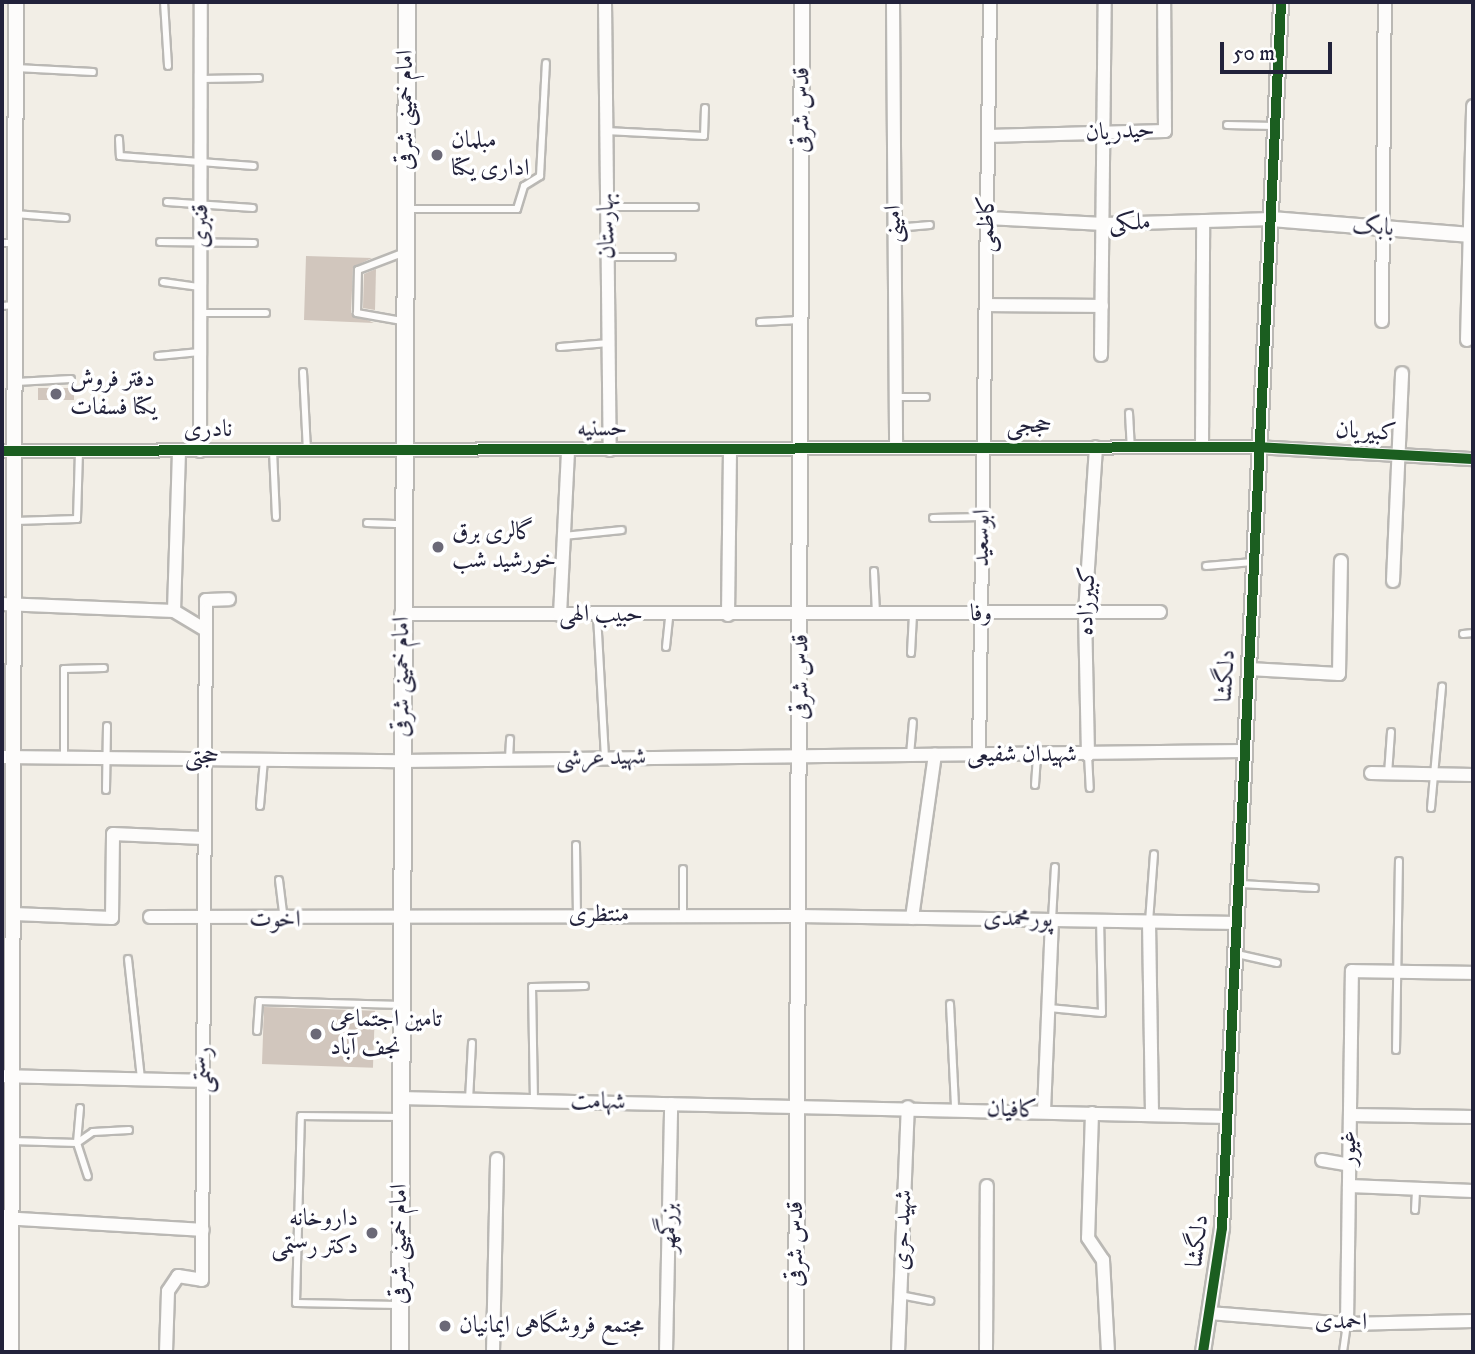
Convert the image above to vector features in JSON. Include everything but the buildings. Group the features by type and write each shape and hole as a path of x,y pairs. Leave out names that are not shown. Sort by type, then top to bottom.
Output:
{"main road":[{"name":"امام خمینی شرقی","path":"400,1352 401,614 407,2"}],"street":[{"path":"11,1352 6,1218 12,1141 7,1076 17,757 9,604 15,521 8,451 14,382 8,306 8,243 15,214 9,168 16,68 16,2"},
{"name":"قنبری","path":"200,451 201,2"},
{"name":"بهارستان","path":"605,2 610,450"},
{"name":"قدس شرقی","path":"796,1352 801,755 802,2"},
{"name":"امینی","path":"893,2 896,447"},
{"name":"کاظمی","path":"984,447 990,2"},
{"path":"1101,355 1105,2"},
{"name":"حیدریان","path":"988,136 1165,131 1164,2"},
{"name":"دلگشا","path":"1203,1352 1222,1228 1237,954 1242,751 1249,669 1256,447 1272,219 1281,2"},
{"path":"1382,320 1385,2"},
{"path":"1466,340 1473,106"},
{"name":"ملکی","path":"987,218 1104,224 1272,219"},
{"name":"بابک","path":"1272,219 1471,235"},
{"path":"1202,447 1203,221"},
{"path":"986,305 1102,306"},
{"path":"1393,581 1402,373"},
{"name":"حججی","path":"802,447 1256,447"},
{"name":"حسنیه","path":"402,452 802,447"},
{"name":"ابوسعید","path":"979,755 984,447"},
{"name":"کبیرزاده","path":"1088,755 1085,613 1096,447"},
{"name":"کبیریان","path":"1256,447 1473,459"},
{"path":"728,615 730,449"},
{"path":"559,615 568,450"},
{"name":"نادری","path":"8,451 402,452"},
{"path":"174,611 179,451"},
{"path":"1249,669 1339,674 1341,561"},
{"name":"رستمی","path":"166,1352 168,1291 178,1276 202,1280 204,1081 201,919 208,757 206,600 229,599"},
{"path":"9,604 174,611 206,630"},
{"name":"وفا","path":"801,616 1160,612"},
{"name":"حبیب الهی","path":"401,614 801,616"},
{"name":"شهیدان شفیعی","path":"801,755 1088,755 1242,751"},
{"name":"شهید عرشی","path":"402,761 801,755"},
{"path":"912,918 935,755"},
{"name":"حجتی","path":"2,757 402,761"},
{"path":"1371,773 1473,775"},
{"path":"14,914 112,918 113,834 203,838"},
{"name":"منتظری","path":"400,921 577,915 798,916"},
{"name":"پورمحمدی","path":"798,916 1238,923"},
{"name":"اخوت","path":"150,917 400,921"},
{"path":"1044,1111 1052,920"},
{"path":"1149,922 1152,1115"},
{"name":"غیور","path":"1347,1324 1352,971 1396,972"},
{"path":"1396,972 1473,972"},
{"path":"7,1076 204,1081"},
{"name":"شهامت","path":"399,1098 796,1104"},
{"name":"بزرگمهر","path":"666,1352 671,1104"},
{"name":"کافیان","path":"796,1104 1228,1117"},
{"name":"شهید حری","path":"898,1352 908,1107"},
{"path":"1092,1113 1088,1238 1103,1260 1108,1352"},
{"path":"1350,1115 1473,1117"},
{"path":"493,1352 497,1160"},
{"path":"1322,1160 1349,1165"},
{"path":"986,1352 987,1186"},
{"path":"1349,1186 1473,1191"},
{"path":"6,1218 203,1230"},
{"name":"احمدی","path":"1209,1313 1347,1324 1473,1321"}],"lane":[{"path":"164,2 167,66"},
{"path":"405,209 517,209 524,186 540,176 546,63"},
{"path":"16,68 93,72"},
{"path":"201,79 259,78"},
{"path":"606,131 704,135 705,108"},
{"path":"1227,125 1276,126"},
{"path":"119,139 120,156 254,166"},
{"path":"167,202 253,208"},
{"path":"607,207 695,207"},
{"path":"15,214 66,218"},
{"path":"894,228 930,225"},
{"path":"160,242 201,239 254,243"},
{"path":"404,321 357,313 358,270 405,252"},
{"path":"608,257 672,257"},
{"path":"163,282 201,288"},
{"path":"201,313 267,313"},
{"path":"760,322 802,320"},
{"path":"560,347 609,343"},
{"path":"158,356 201,352"},
{"path":"303,372 307,452"},
{"path":"14,382 71,379"},
{"path":"896,397 926,397"},
{"path":"1129,413 1131,447"},
{"path":"15,521 78,519 79,451"},
{"path":"273,451 276,517"},
{"path":"933,517 982,517"},
{"path":"367,523 402,524"},
{"path":"564,536 622,530"},
{"path":"1206,566 1252,562"},
{"path":"874,571 876,615"},
{"path":"597,615 605,758"},
{"path":"911,653 913,615"},
{"path":"666,647 669,616"},
{"path":"1463,634 1473,633"},
{"path":"64,757 64,669 104,668"},
{"path":"1431,808 1442,686"},
{"path":"910,755 913,722"},
{"path":"106,790 107,726"},
{"path":"1388,774 1391,732"},
{"path":"509,759 510,739"},
{"path":"1035,785 1037,755"},
{"path":"1088,755 1090,789"},
{"path":"260,806 264,758"},
{"path":"576,845 577,915"},
{"path":"1149,922 1154,854"},
{"path":"1396,1051 1399,861"},
{"path":"1052,920 1055,867"},
{"path":"683,869 683,915"},
{"path":"279,880 285,921"},
{"path":"1240,884 1315,888"},
{"path":"1048,1007 1102,1013 1100,921"},
{"path":"1237,954 1277,963"},
{"path":"128,959 141,1079"},
{"path":"534,1101 532,987 586,986"},
{"path":"257,1031 259,1001 399,1005"},
{"path":"950,1004 955,1108"},
{"path":"469,1100 472,1043"},
{"path":"79,1108 77,1143 88,1176"},
{"path":"399,1117 302,1116 296,1303 400,1306"},
{"path":"12,1141 77,1143 93,1132 129,1130"},
{"path":"1415,1210 1416,1189"},
{"path":"900,1295 930,1301"},
{"path":"1343,1352 1347,1324"}],"cycle path":[{"path":"1203,1352 1222,1228 1281,2"},
{"path":"2,451 1256,447 1473,459"}],"place":[{"name":"مبلمان اداری یکتا","path":"437,155"},
{"name":"دفتر فروش یکتا فسفات","path":"56,394"},
{"name":"گالری برق خورشید شب","path":"438,547"},
{"name":"تامین اجتماعی نجف آباد","path":"316,1034"},
{"name":"داروخانه دکتر رستمی","path":"372,1233"},
{"name":"مجتمع فروشگاهی ایمانیان","path":"445,1326"}]}
